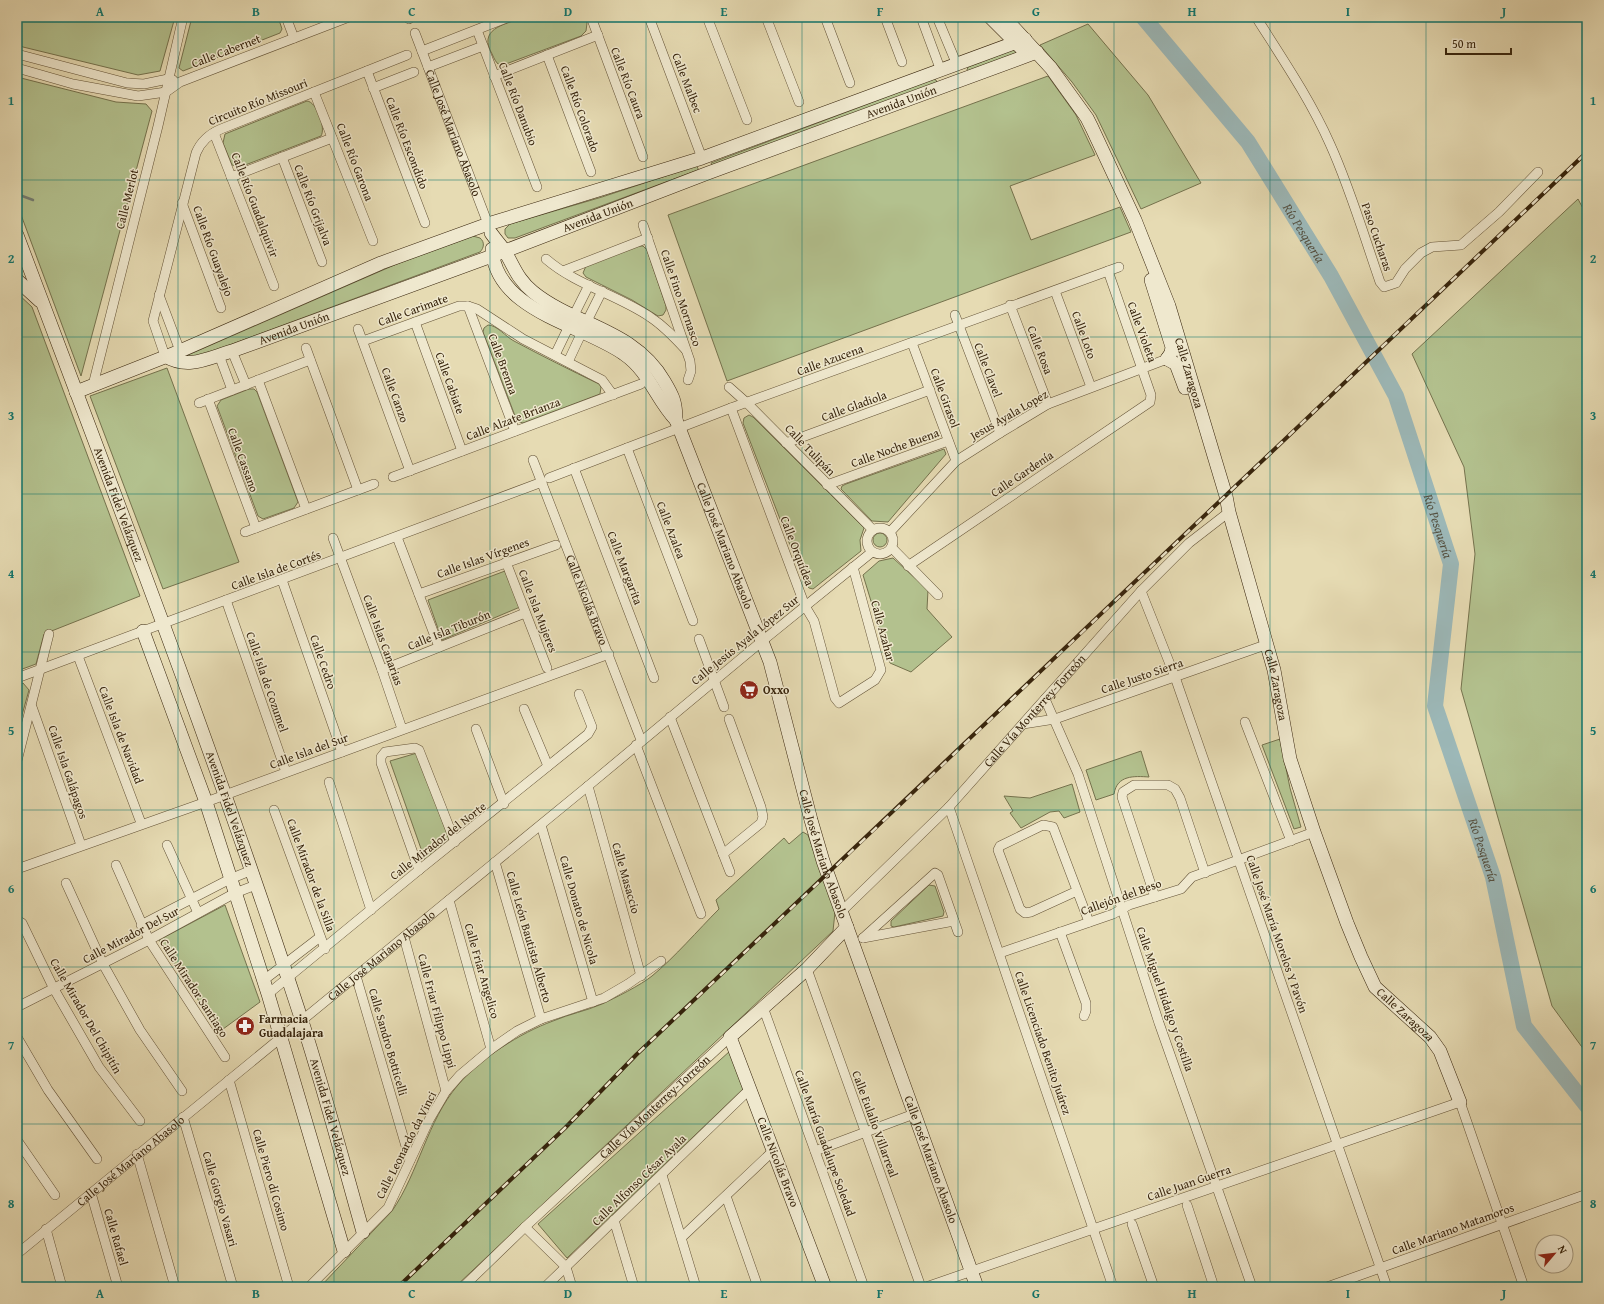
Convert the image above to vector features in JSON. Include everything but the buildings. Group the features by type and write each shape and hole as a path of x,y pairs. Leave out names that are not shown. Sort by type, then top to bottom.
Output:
{"street":[{"name":"Calle Merlot","path":"93,385 166,92 183,17"},
{"path":"286,17 294,38"},
{"name":"Calle Cabernet","path":"17,68 73,84 123,94 138,96 166,92 180,82 347,17"},
{"path":"422,51 509,17"},
{"name":"Calle Río Caura","path":"591,17 643,157"},
{"name":"Calle Malbec","path":"649,17 702,158"},
{"path":"707,17 747,120"},
{"path":"766,17 799,102"},
{"path":"825,17 850,83"},
{"path":"884,17 902,62"},
{"path":"921,17 947,86"},
{"path":"937,17 963,80"},
{"name":"Calle Zaragoza","path":"990,17 1002,22 1033,54 1051,68 1087,118 1145,245 1169,306 1184,353 1268,644 1290,759 1314,832 1347,923 1371,979 1385,998 1436,1044 1443,1057 1524,1287"},
{"name":"Paso Cucharas","path":"1256,17 1302,90 1330,143 1344,178 1380,282 1384,287 1396,283 1405,269 1421,253 1432,247 1461,245 1499,212 1538,172"},
{"path":"996,51 1002,40 1002,22"},
{"name":"Calle Río Danubio","path":"476,30 537,187"},
{"name":"Calle José Mariano Abasolo","path":"415,33 489,228 498,254 505,283 524,302 584,327 625,341 653,364 668,388 676,405 677,424 770,662 816,839 847,927 858,940 914,1114 977,1287"},
{"path":"494,76 598,35"},
{"name":"Avenida Unión","path":"76,392 180,351 381,263 702,158 1020,41"},
{"path":"428,67 483,46"},
{"name":"Avenida Unión","path":"165,356 174,361 190,363 232,351 498,254 708,173 1033,54"},
{"name":"Circuito Río Missouri","path":"165,356 153,323 182,203 196,153 202,142 214,133 407,55"},
{"name":"Calle Río Colorado","path":"547,55 591,172"},
{"path":"18,56 127,83 144,84 168,78 180,82"},
{"name":"Calle Río Escondido","path":"367,71 425,223"},
{"path":"373,88 414,72"},
{"name":"Calle Río Garona","path":"314,92 373,241"},
{"name":"Calle Río Guadalquivir","path":"214,133 274,286"},
{"path":"231,177 332,138"},
{"name":"Calle Río Grijalva","path":"282,157 322,262"},
{"path":"702,158 708,173"},
{"name":"Calle Río Guayalejo","path":"182,203 221,308"},
{"name":"Calle Fino Mornasco","path":"643,225 691,366 688,380"},
{"name":"Avenida Fidel Velázquez","path":"17,236 164,624 226,794 302,1020 363,1232"},
{"path":"563,270 648,238"},
{"path":"1145,245 1146,262 1172,347 1171,353 1167,359"},
{"name":"Calle José Mariano Abasolo","path":"498,254 532,291 572,321"},
{"path":"546,259 589,285 650,316 670,332 686,350"},
{"name":"Calle Azucena","path":"546,480 627,448 677,424 747,403 912,343 1010,305 1055,291 1119,266"},
{"name":"Calle Violeta","path":"1108,271 1143,368 1151,395 1150,402"},
{"path":"17,280 43,304"},
{"path":"555,355 589,285"},
{"path":"524,302 532,291"},
{"path":"568,362 602,291"},
{"name":"Calle Loto","path":"1055,291 1091,387"},
{"path":"159,295 180,351"},
{"name":"Calle Rosa","path":"1010,305 1048,404"},
{"name":"Calle Carimate","path":"363,341 459,306 468,306"},
{"path":"468,306 480,311 523,339 602,380 613,394"},
{"name":"Calle Brenna","path":"468,306 515,431"},
{"name":"Calle Clavel","path":"955,315 1000,433"},
{"name":"Calle Cabiate","path":"415,322 462,451"},
{"name":"Calle Canzo","path":"358,329 410,471"},
{"name":"Calle Girasol","path":"912,343 956,461"},
{"path":"306,348 358,490"},
{"path":"232,351 246,385"},
{"path":"1167,359 1184,353"},
{"path":"219,355 232,390"},
{"path":"1167,359 1176,364 1185,388 1197,399"},
{"name":"Jesus Ayala Lopez","path":"890,532 956,461 1000,433 1048,404 1167,359"},
{"path":"199,403 310,360"},
{"path":"258,380 306,509"},
{"name":"Calle Alzate Brianza","path":"393,477 641,384"},
{"name":"Calle Tulipán","path":"729,387 747,403 873,530"},
{"name":"Calle Gladiola","path":"786,443 930,390"},
{"name":"Calle Cassano","path":"208,399 256,528"},
{"name":"Calle Gardenía","path":"908,566 1150,402"},
{"name":"Calle Orquídea","path":"731,408 805,606 814,621 835,698 838,702"},
{"name":"Calle Noche Buena","path":"827,485 948,441"},
{"name":"Calle Azalea","path":"627,448 693,621"},
{"name":"Calle Nicolás Bravo","path":"533,460 546,480 701,914"},
{"name":"Calle Margarita","path":"574,468 654,678"},
{"name":"Calle Isla de Cortés","path":"17,678 340,559 546,480"},
{"path":"245,532 374,484"},
{"name":"Calle Vía Monterrey-Torreón","path":"842,911 949,807 1141,591 1189,543 1229,512"},
{"path":"880,528 890,532 893,540 892,548 885,554 872,552 867,545 867,536 873,530 880,528"},
{"path":"397,537 439,647"},
{"name":"Calle Islas Canarias","path":"333,538 382,670 402,729"},
{"name":"Calle Islas Vírgenes","path":"419,594 556,545"},
{"path":"892,548 938,595"},
{"name":"Calle Jesús Ayala López Sur","path":"670,717 872,552"},
{"name":"Calle Isla Mujeres","path":"506,562 547,668"},
{"name":"Calle Azahar","path":"838,702 842,702 875,680 881,670 853,567"},
{"name":"Calle Cedro","path":"282,580 342,752"},
{"name":"Calle José María Morelos Y Pavón","path":"1141,591 1175,677 1387,1287"},
{"name":"Calle Isla de Cozumel","path":"226,600 286,772"},
{"name":"Calle Isla Tiburón","path":"382,670 525,613"},
{"name":"Avenida Fidel Velázquez","path":"143,631 206,802 264,980 344,1251"},
{"path":"17,761 50,634"},
{"path":"700,639 724,707"},
{"name":"Calle Justo Sierra","path":"1023,724 1055,719 1268,644"},
{"name":"Calle Isla del Sur","path":"17,868 141,823 206,802 609,654"},
{"name":"Calle Isla de Navidad","path":"78,656 141,823"},
{"name":"Calle Mirador del Norte","path":"268,994 419,870 504,804 592,730 579,694"},
{"name":"Calle Miguel Hidalgo y Costilla","path":"1045,698 1078,774 1159,1024 1252,1287"},
{"name":"Calle Isla Galápagos","path":"32,707 81,845"},
{"path":"524,709 548,766"},
{"path":"670,717 730,872"},
{"name":"Calle José Mariano Abasolo","path":"17,1254 137,1154 541,825 670,717"},
{"path":"723,854 760,823 763,817 761,807 729,719"},
{"path":"1245,722 1291,841"},
{"path":"476,729 504,804"},
{"path":"419,870 381,763 381,757 389,751 418,748 455,842"},
{"path":"329,782 372,910"},
{"path":"1155,896 1122,797 1123,792 1130,786 1168,785 1175,789 1180,798 1205,872"},
{"name":"Calle Masaccio","path":"588,786 641,976"},
{"name":"Calle Licenciado Benito Juárez","path":"949,807 1113,1287"},
{"name":"Calle Mirador de la Silla","path":"274,810 325,948"},
{"name":"Calle Donato de Nicola","path":"541,825 593,1002"},
{"path":"1077,891 1031,912 1025,913 1020,909 998,850 1000,846 1043,825 1050,826 1055,831 1089,922"},
{"name":"Callejón del Beso","path":"1000,953 1113,914 1129,904 1181,889 1190,878 1314,832"},
{"path":"166,845 198,913"},
{"name":"Calle León Bautista Alberto","path":"495,862 540,1020"},
{"name":"Calle Mirador Santiago","path":"116,865 141,925 149,940 225,1057"},
{"name":"Calle Mirador Del Sur","path":"141,925 230,879 252,870"},
{"path":"858,940 934,873 938,875 958,932"},
{"path":"66,883 102,964 140,1030 182,1091"},
{"name":"Calle Mirador Del Sur","path":"17,1007 149,940 235,892 256,885"},
{"name":"Calle Friar Angelico","path":"449,900 492,1048"},
{"name":"Calle Mirador Del Chipitín","path":"17,920 22,923 54,989 99,1067 140,1121"},
{"path":"858,940 954,922"},
{"name":"Calle Vía Monterrey-Torreón","path":"463,1287 730,1037 807,969 847,927"},
{"path":"1060,932 1086,1003 1086,1011 1084,1016"},
{"path":"264,980 320,937"},
{"name":"Calle Friar Filippo Lippi","path":"404,937 446,1091"},
{"name":"Calle Leonardo da Vinci","path":"309,1287 388,1208 429,1120 446,1091 460,1075 492,1048 517,1031 540,1020 593,1002 618,990 661,962"},
{"name":"Calle Eulalio Villarreal","path":"807,969 921,1287"},
{"name":"Calle Sandro Botticelli","path":"356,976 410,1160"},
{"name":"Calle María Guadalupe Soledad","path":"763,1007 864,1287"},
{"path":"17,1037 48,1090 97,1159"},
{"name":"Calle Nicolás Bravo","path":"730,1037 826,1287"},
{"name":"Calle Piero dí Cosimo","path":"229,1080 289,1287"},
{"name":"Calle Alfonso César Ayala","path":"545,1287 750,1090"},
{"name":"Calle Juan Guerra","path":"926,1287 1460,1102"},
{"path":"815,1151 914,1114"},
{"name":"Calle Giorgio Vasari","path":"183,1117 233,1287"},
{"path":"17,1140 55,1195"},
{"path":"682,1237 773,1151"},
{"path":"137,1154 176,1287"},
{"path":"662,1175 696,1287"},
{"name":"Calle Rafael","path":"91,1193 118,1287"},
{"name":"Calle Mariano Matamoros","path":"1327,1287 1587,1194"},
{"path":"726,1196 758,1287"},
{"path":"1187,1205 1214,1287"},
{"path":"614,1220 634,1287"},
{"path":"1132,1224 1154,1287"},
{"path":"526,1227 566,1267 572,1287"},
{"path":"46,1229 62,1287"}],"green space":[{"path":"23,17 175,17 160,71 138,75 23,47 17,44 17,24"},
{"path":"192,17 278,17 282,29 280,33 183,71 179,68"},
{"path":"524,17 584,17 587,23 586,31 581,36 506,64 498,64 490,50 488,42 489,36 492,31 504,24"},
{"path":"1088,24 1148,95 1201,183 1141,209 1096,115 1072,82 1040,45"},
{"path":"1013,50 1016,51 1016,53 968,71 967,70 968,67"},
{"path":"1048,76 1076,115 1095,155 1010,186 1031,240 1120,207 1131,232 727,381 668,215"},
{"path":"17,77 116,102 146,104 152,111 81,376 17,204"},
{"path":"934,79 937,83 712,165 711,163"},
{"path":"307,101 311,102 320,116 322,127 321,136 240,167 232,165 223,143 225,134"},
{"path":"696,166 698,170 515,238 508,238 505,234 505,229 510,224 602,197"},
{"path":"1578,199 1587,216 1587,1054 1552,1006 1461,689 1475,554 1464,467 1412,354"},
{"path":"473,236 480,238 483,241 483,247 480,252 189,360 186,357 399,263"},
{"path":"638,246 643,246 647,250 666,306 666,310 663,315 658,316 632,300 586,277 583,273 586,266"},
{"path":"17,293 32,307 140,596 44,634 36,664 17,671"},
{"path":"488,325 495,327 514,341 599,384 601,387 600,394 523,423 517,421 483,332 484,328"},
{"path":"167,368 239,562 163,589 90,396"},
{"path":"249,389 254,389 257,392 298,502 294,508 263,519 258,516 217,406 221,400"},
{"path":"749,415 753,417 864,528 860,540 861,551 813,589 809,588 805,584 743,423 744,418"},
{"path":"944,449 946,454 888,522 872,521 841,489 842,486 846,484"},
{"path":"877,533 883,533 887,537 887,543 883,547 877,547 873,543 873,537"},
{"path":"893,558 928,590 927,609 952,637 911,672 890,663 863,575 879,561"},
{"path":"505,571 520,607 442,640 428,600"},
{"path":"23,683 29,690 17,733 17,686"},
{"path":"1280,739 1290,788 1301,827 1294,829 1262,745"},
{"path":"1141,751 1149,777 1132,777 1122,780 1116,788 1114,794 1096,800 1086,770"},
{"path":"417,753 449,839 425,860 390,761"},
{"path":"1072,784 1080,812 1064,818 1059,811 1050,812 1021,828 1010,813 1013,811 1004,796 1030,798"},
{"path":"803,832 808,835 835,912 833,931 455,1287 320,1287 392,1211 409,1180 438,1114 447,1099 467,1075 489,1056 527,1032 602,1004 647,980 661,969 719,909 716,900 784,838 789,844"},
{"path":"929,885 935,886 944,912 943,916 894,927 891,926 891,921"},
{"path":"225,905 260,1002 219,1032 159,940"},
{"path":"730,1051 744,1088 567,1258 538,1224"}],"waterway":[{"name":"Río Pesquería","path":"1143,17 1248,142 1331,276 1396,396 1451,564 1435,706 1493,877 1524,1026 1587,1106"},
{"path":"17,194 33,200"}],"railway":[{"path":"398,1287 565,1128 636,1055 1587,152"}],"place":[{"name":"Oxxo","path":"749,690"},
{"name":"Farmacia Guadalajara","path":"245,1026"}]}
